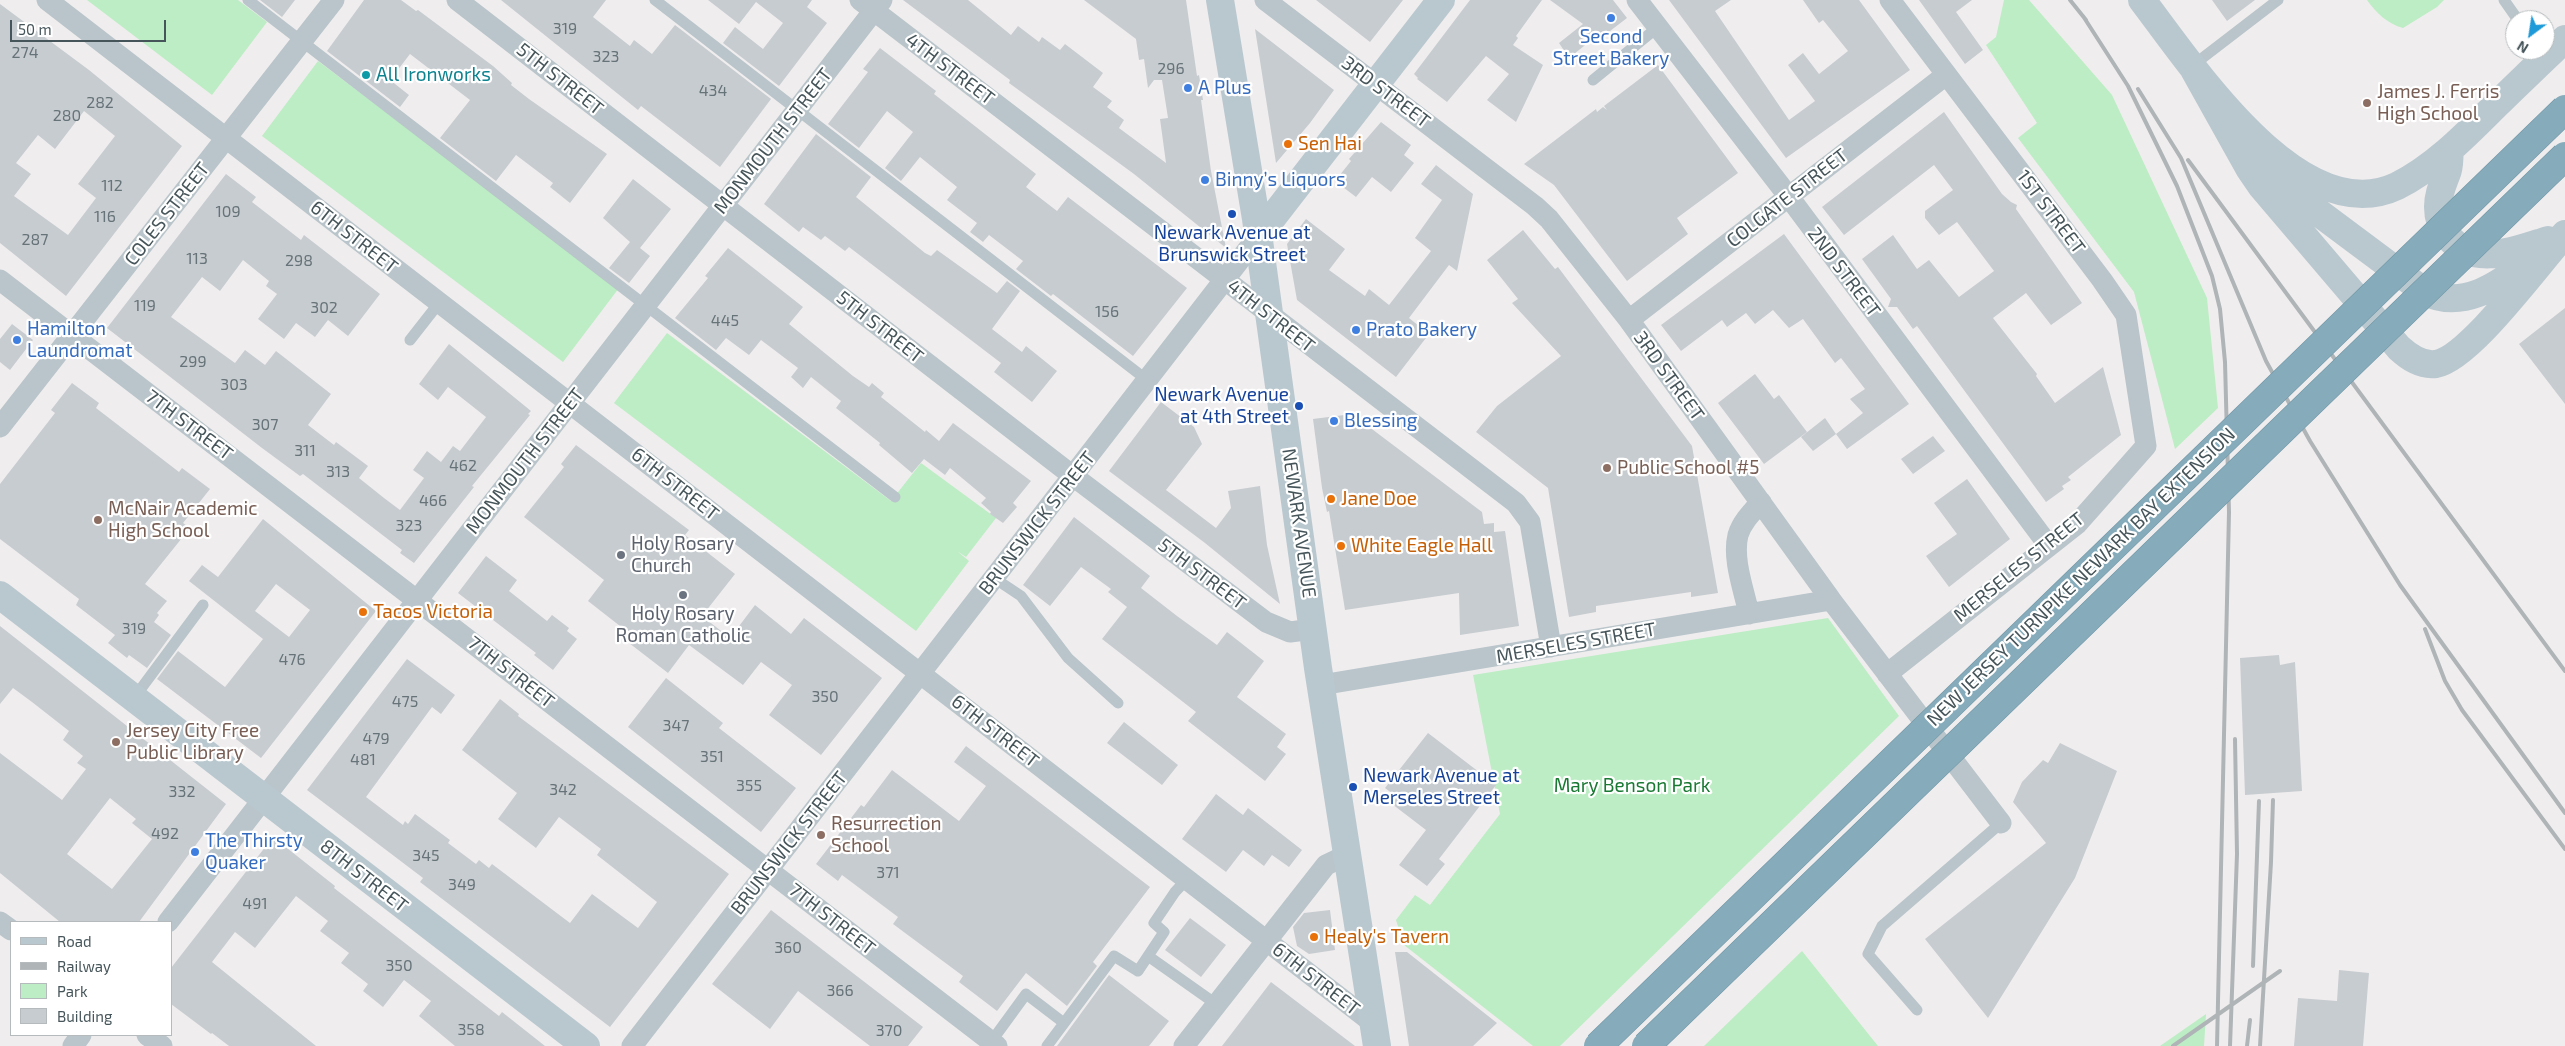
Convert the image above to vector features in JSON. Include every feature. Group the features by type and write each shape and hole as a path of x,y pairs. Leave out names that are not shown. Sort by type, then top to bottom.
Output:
{"highway":[{"name":"NEW JERSEY TURNPIKE NEWARK BAY EXTENSION","path":"1598,1046 2565,109"},
{"name":"NEW JERSEY TURNPIKE NEWARK BAY EXTENSION","path":"1646,1046 2565,156"}],"main road":[{"name":"NEWARK AVENUE","path":"1220,0 1259,235 1313,630 1375,1034"},
{"name":"BRUNSWICK STREET","path":"1259,235 1441,0"},
{"path":"2142,0 2192,66 2266,149 2300,175 2331,189 2363,193 2396,186 2450,150 2537,60"},
{"path":"2192,66 2249,168 2275,204 2399,348 2414,360 2438,364 2464,347 2497,313 2565,235"},
{"path":"2215,108 2257,158 2283,185 2425,292 2435,297 2446,299 2468,297 2494,287 2565,235"},
{"path":"2450,150 2448,172 2442,183 2438,208 2439,221 2445,233 2460,248 2469,252 2489,255 2517,250 2565,235"},
{"name":"8TH STREET","path":"0,595 586,1046"}],"street":[{"name":"6TH STREET","path":"47,0 1266,940 1375,1034"},
{"name":"COLES STREET","path":"0,427 334,0"},
{"name":"5TH STREET","path":"457,0 1073,476 1266,622 1290,632 1313,630"},
{"name":"3RD STREET","path":"1265,0 1542,213 1629,320 1831,600 2001,823"},
{"name":"2ND STREET","path":"1637,0 2049,546"},
{"name":"1ST STREET","path":"1890,0 2102,280 2126,315 2146,446 2141,451"},
{"name":"MONMOUTH STREET","path":"169,921 797,110 872,4"},
{"name":"4TH STREET","path":"872,4 1270,315 1516,503 1530,522 1551,647"},
{"name":"COLGATE STREET","path":"1629,320 1946,75"},
{"name":"BRUNSWICK STREET","path":"632,1046 1259,235"},
{"name":"7TH STREET","path":"0,280 994,1044"},
{"name":"MERSELES STREET","path":"1887,674 2076,524 2141,451"},
{"path":"1749,614 1737,555 1738,535 1745,520 1761,502"},
{"name":"MERSELES STREET","path":"1321,685 1831,600"},
{"path":"1184,1046 1326,865 1347,855"},
{"path":"148,1036 162,1046"}],"lane":[{"path":"248,0 895,497"},
{"path":"655,0 1147,380"},
{"path":"2192,66 2278,0"},
{"path":"1594,80 1658,27"},
{"path":"410,340 439,303"},
{"path":"994,578 1021,596 1068,658 1118,703"},
{"path":"134,698 203,605"},
{"path":"1917,1010 1868,954 1882,926 2001,823"},
{"path":"1047,1046 1114,956 1138,971 1164,932 1154,923 1175,892 1187,879"},
{"path":"1148,956 1216,1004"},
{"path":"994,1044 1026,994 1064,1023"}],"green space":[{"path":"87,0 238,0 267,22 212,95"},
{"path":"2004,0 2029,0 2112,95 2207,298 2218,408 2175,449 2134,292 2018,138 2037,123 1986,45 1996,37"},
{"path":"2367,0 2444,0 2437,7 2403,28 2392,24 2383,17"},
{"path":"318,61 619,288 563,362 262,136"},
{"path":"667,333 891,501 921,463 996,518 966,557 957,551 969,561 916,631 614,403"},
{"name":"Mary Benson Park","path":"1828,618 1899,716 1560,1046 1533,1046 1404,945 1396,920 1415,895 1430,905 1500,814 1473,675"},
{"path":"1802,951 1878,1046 1704,1046"},
{"path":"2206,1014 2204,1046 2160,1046"}],"building":[{"path":"260,0 295,0 282,17"},
{"path":"364,0 401,0 416,11 418,10 493,66 512,83 511,85 529,99 607,154 570,203 550,187 553,183 516,155 496,181 440,138 470,100 410,54 390,80 409,95 400,107 327,51"},
{"path":"501,0 606,0 593,17 630,46 634,40 652,54 675,25 771,99 720,167 641,106 638,110"},
{"path":"708,0 812,0 807,7 827,23 779,86 723,43 735,27 763,49 783,23 756,2 739,24"},
{"path":"903,0 968,0 1011,35 1018,26 1039,42 1042,37 1060,50 1065,44 1103,73 1093,87 1112,101 1107,107 1124,120 1119,128 1166,163 1160,119 1168,118 1162,80 1154,80 1148,88 1144,59 1139,60 1136,39 1084,0 1186,0 1197,76 1199,75 1203,100 1201,100 1211,171 1226,248 1134,174 1009,83 1010,80"},
{"path":"1316,0 1403,0 1370,42"},
{"path":"1470,0 1542,0 1516,36 1518,38 1513,45 1543,65 1516,122 1487,100 1509,74 1486,56 1447,102 1417,79 1414,74"},
{"path":"1550,0 1613,0 1627,18 1597,41 1594,38 1569,58 1559,43 1583,24"},
{"path":"1669,0 1731,0 1715,11 1789,120 1815,101 1788,65 1803,53 1819,74 1848,51 1823,20 1819,23 1803,0 1859,0 1910,70 1786,158"},
{"path":"1919,0 1972,0 1956,12 1983,50 1965,64"},
{"path":"2212,0 2255,0 2227,21"},
{"path":"0,4 89,70 182,146 66,296 0,243","holes":["84,111 115,136 78,184 96,198 68,235 14,196 31,174 16,163 38,135 55,149"]},
{"path":"1255,29 1334,90 1310,123 1276,163"},
{"path":"880,48 936,91 934,94 1036,174 1026,187 1057,211 1068,197 1187,288 1133,356 1053,294 1051,296 1016,269 1023,261 989,235 983,242 970,232 977,223 947,200 957,187 920,157 901,181 885,168 913,132 887,111 859,148 828,124 868,72 863,69"},
{"path":"1658,65 1738,173 1677,218 1688,234 1627,281 1554,185 1524,164 1596,109 1597,112 1603,107 1607,110 1604,106"},
{"path":"1944,112 2002,194 2017,205 2016,209 2082,303 2051,325 2026,293 1993,318 2037,374 2036,376 2055,403 2103,367 2121,435 2068,477 2071,480 2062,486 2064,489 2046,502 1917,326 1913,329 1897,307 1888,307 1891,299 1862,259 1893,235 1917,269 1929,260 1959,297 1994,271 1957,222 1939,235 1925,218 1925,211 1953,190 1934,165 1844,235 1822,207"},
{"path":"1381,122 1411,145 1404,155 1414,163 1391,192 1372,177 1356,197 1335,181 1351,161 1349,159"},
{"path":"816,134 871,177 856,197 925,253 931,256 937,250 997,293 1007,281 1020,291 992,329 1022,352 1026,346 1057,371 1032,402 994,372 1001,363 849,247 845,251 825,236 821,240 803,227 799,232 764,204"},
{"path":"1436,165 1473,194 1457,271 1449,265 1409,318 1429,334 1396,377 1297,300 1287,244 1306,219 1345,249 1329,270 1365,296 1369,289 1389,305 1431,251 1415,238 1442,200 1421,184"},
{"path":"226,174 256,197 252,202 301,240 304,235 380,294 348,336 328,320 315,337 296,323 284,339 258,319 277,294 266,286 269,281 243,260 220,291 202,277 171,317 235,363 245,350 265,365 276,351 331,394 308,425 334,445 336,442 368,466 359,478 384,498 400,510 424,478 413,470 427,451 441,462 453,446 460,451 486,417 448,387 438,400 419,384 449,344 531,411 528,414 530,415 472,486 474,487 414,563 400,553 402,550 303,474 300,476 262,448 107,328"},
{"path":"633,179 671,209 640,248 650,256 629,283 609,268 630,242 603,218"},
{"name":"Public School #5","path":"1523,230 1555,269 1558,267 1692,446 1718,593 1691,597 1691,592 1596,606 1596,612 1569,617 1548,488 1476,432 1497,406 1561,356 1512,303 1518,299 1487,260"},
{"path":"1784,234 1909,404 1847,449 1836,434 1863,413 1850,399 1865,389 1841,358 1835,363 1803,319 1789,328 1773,310 1755,324 1746,313 1727,327 1722,320 1681,351 1661,325"},
{"path":"728,248 803,307 789,324 853,376 869,387 872,383 884,393 881,397 925,432 926,430 939,441 953,423 1031,481 1013,503 1017,507 1003,523 990,514 991,512 981,503 986,498 950,468 945,475 924,459 912,473 879,445 880,443 836,408 841,401 811,377 803,388 791,377 798,368 761,340 749,355 726,338 716,350 675,318 708,278 705,276"},
{"path":"2565,308 2565,404 2519,344"},
{"path":"12,324 33,340 10,370 0,362 0,339"},
{"path":"1755,374 1774,399 1779,395 1807,432 1764,464 1718,403"},
{"name":"McNair Academic High School","path":"72,383 99,403 96,408 179,472 182,468 210,489 183,523 190,528 145,584 167,601 157,613 159,615 154,622 171,635 147,668 129,655 127,658 108,643 115,635 76,605 79,599 0,539 0,484 55,413 51,410"},
{"path":"1161,402 1194,427 1202,444 1166,490 1216,528 1231,508 1228,491 1260,486 1267,545 1280,604 1205,543 1109,471"},
{"path":"1352,414 1482,512 1484,524 1494,523 1494,532 1505,531 1519,626 1460,635 1459,593 1345,610 1329,511 1327,512 1322,488 1313,419"},
{"path":"1825,418 1836,434 1813,451 1801,437"},
{"path":"1933,436 1945,451 1913,474 1901,459"},
{"path":"576,445 689,530 685,535 735,574 702,616 730,638 755,605 791,634 804,618 882,678 821,755 769,715 792,685 761,662 743,685 689,645 668,673 629,643 634,637 588,601 604,580 524,517 564,467 561,464"},
{"path":"1967,479 2010,539 1949,587 1926,556 1957,534 1934,503"},
{"path":"1074,517 1150,576 1141,588 1177,616 1217,645 1227,632 1264,661 1237,697 1286,734 1277,747 1286,754 1265,781 1188,721 1196,712 1102,639 1127,607 1108,592 1111,589 1081,567 1050,606 1023,585"},
{"path":"263,519 376,611 261,758 157,679 178,651 225,687 263,639 189,581 202,565 218,577","holes":["276,584 310,610 289,637 255,611"]},
{"path":"486,556 517,580 509,591 547,621 552,615 569,628 567,631 577,639 553,670 534,655 536,653 458,593"},
{"path":"0,626 226,804 140,921 59,921 0,873 0,753 62,800 86,769 77,763 83,756 63,740 69,731 13,688 0,704","holes":["110,798 136,819 132,823 152,839 112,889 67,854"]},
{"path":"2279,655 2280,665 2295,662 2302,791 2245,795 2240,658"},
{"path":"407,659 455,695 441,714 432,707 366,797 403,825 405,821 408,824 415,814 450,840 448,843 476,864 479,860 489,868 492,864 570,923 592,894 638,928 657,902 597,855 601,849 559,817 536,848 498,819 517,793 462,750 500,699 519,714 518,716 729,874 610,1027 420,882 423,878 307,790"},
{"path":"666,678 723,723 719,728 796,788 761,832 628,727"},
{"path":"1124,722 1178,765 1162,785 1107,743"},
{"path":"1428,733 1496,785 1439,859 1445,864 1427,886 1399,865 1426,830 1392,804 1397,797 1385,788"},
{"path":"2060,743 2117,771 2075,878 1988,1018 1925,939 2046,843 2013,802 2022,782 2043,760 2048,763"},
{"path":"966,746 1150,887 1093,962 1097,966 1067,1006 1026,973 997,1011 959,982 963,976 893,924 898,917 842,875 838,881 816,864 861,805 864,807 892,770 959,821 986,786 954,762"},
{"path":"1216,794 1243,815 1248,808 1302,850 1289,867 1272,855 1264,866 1243,850 1226,872 1182,839"},
{"path":"273,837 335,886 334,888 499,1016 502,1012 545,1046 455,1046 419,1016 431,1001 404,980 383,1007 363,991 368,984 341,963 349,953 320,931 328,921 296,896 255,948 235,932 212,962 316,1046 229,1046 172,1005 172,967"},
{"path":"771,910 923,1027 908,1046 870,1046 798,991 770,1029 712,984"},
{"name":"Healy's Tavern","path":"1330,910 1335,950 1309,954 1297,946 1293,927 1304,913"},
{"path":"1190,918 1226,945 1201,977 1165,950"},
{"path":"1395,952 1407,952 1497,1023 1473,1046 1409,1046"},
{"path":"2339,970 2369,973 2363,1046 2294,1046 2298,998 2337,1001"},
{"path":"1109,975 1169,1021 1149,1046 1057,1046"},
{"path":"1271,982 1355,1046 1222,1046"}],"railway":[{"path":"2070,0 2086,20"},
{"path":"2083,16 2128,86 2177,186 2212,276 2220,309 2225,362 2229,512 2217,1046"},
{"path":"2138,89 2181,158 2266,361 2310,441 2400,585 2565,813"},
{"path":"2188,160 2565,671"},
{"path":"2425,629 2445,681 2462,710 2565,849"},
{"path":"2230,1046 2237,854 2235,739"},
{"path":"2260,1046 2273,800"},
{"path":"2253,966 2259,801"},
{"path":"2173,1046 2280,971"},
{"path":"2247,1046 2250,1020"}],"place":[{"name":"Second Street Bakery","path":"1611,18"},
{"name":"All Ironworks","path":"366,75"},
{"name":"A Plus","path":"1188,88"},
{"name":"James J. Ferris High School","path":"2367,103"},
{"name":"Sen Hai","path":"1288,144"},
{"name":"Binny’s Liquors","path":"1205,180"},
{"name":"Newark Avenue at Brunswick Street","path":"1232,214"},
{"name":"Prato Bakery","path":"1356,330"},
{"name":"Hamilton Laundromat","path":"17,340"},
{"name":"Newark Avenue at 4th Street","path":"1299,406"},
{"name":"Blessing","path":"1334,421"},
{"name":"Public School #5","path":"1607,468"},
{"name":"Jane Doe","path":"1331,499"},
{"name":"McNair Academic High School","path":"98,520"},
{"name":"White Eagle Hall","path":"1341,546"},
{"name":"Holy Rosary Church","path":"621,555"},
{"name":"Holy Rosary Roman Catholic","path":"683,595"},
{"name":"Tacos Victoria","path":"363,612"},
{"name":"Jersey City Free Public Library","path":"116,742"},
{"name":"Newark Avenue at Merseles Street","path":"1353,787"},
{"name":"Resurrection School","path":"821,835"},
{"name":"The Thirsty Quaker","path":"195,852"},
{"name":"Healy's Tavern","path":"1314,937"}]}
